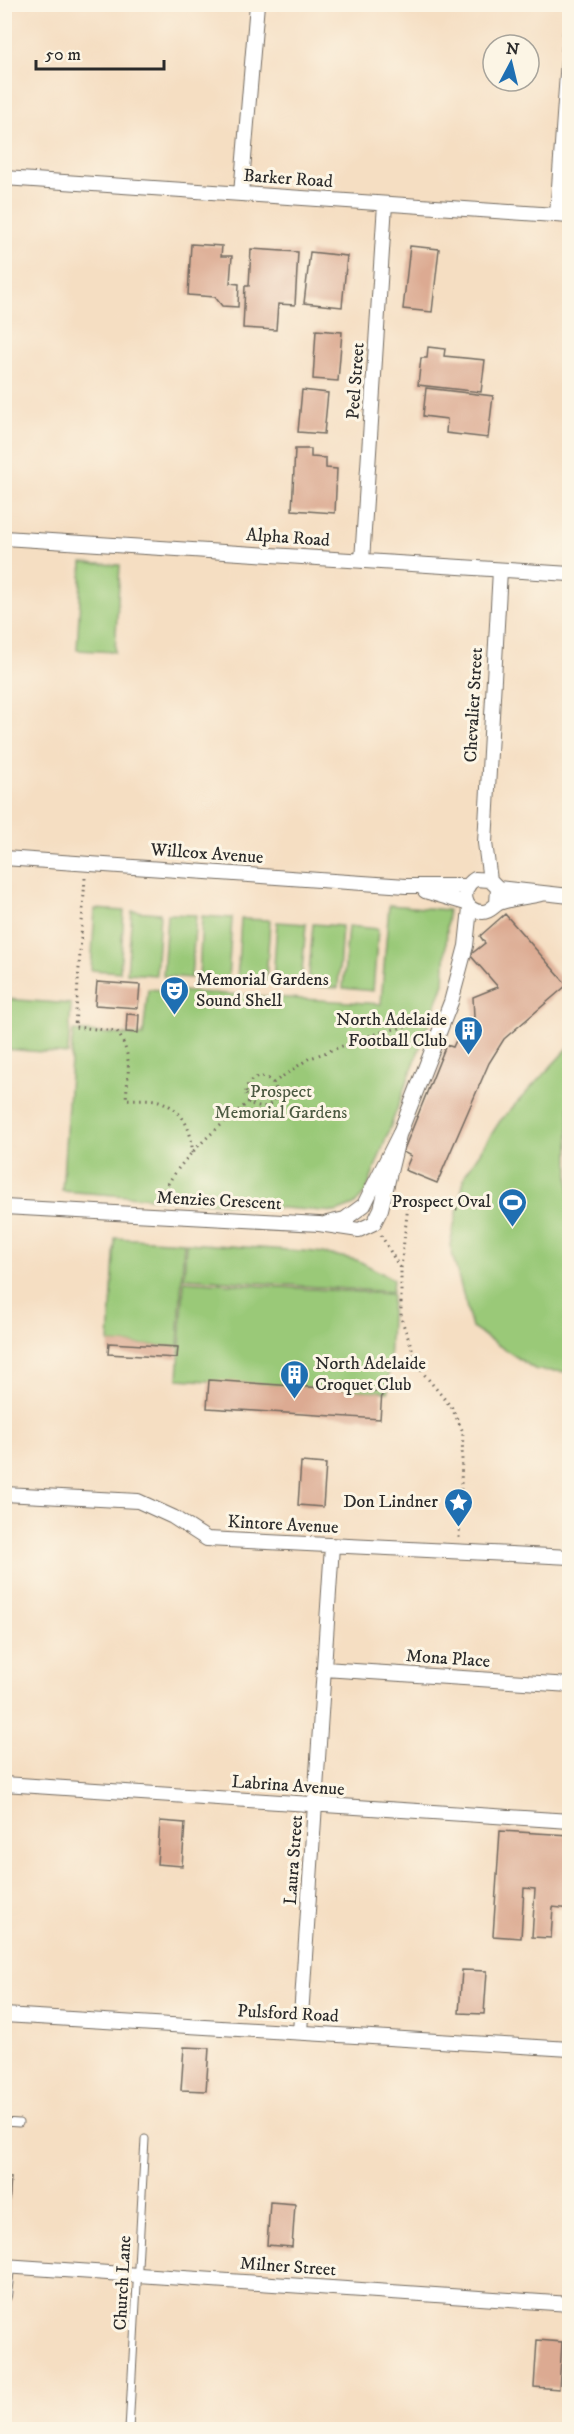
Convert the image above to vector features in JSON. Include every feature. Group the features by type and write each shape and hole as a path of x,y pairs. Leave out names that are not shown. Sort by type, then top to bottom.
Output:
{"street":[{"path":"241,194 257,4"},
{"path":"563,216 570,31"},
{"name":"Barker Road","path":"4,178 563,216"},
{"name":"Peel Street","path":"362,561 385,204"},
{"name":"Alpha Road","path":"4,538 570,574"},
{"name":"Chevalier Street","path":"494,884 485,843 500,570"},
{"name":"Chevalier Street","path":"471,882 485,843"},
{"name":"Willcox Avenue","path":"4,858 406,886 471,882"},
{"path":"542,894 481,912 468,905 464,897 471,882 494,884 542,894 570,896"},
{"path":"492,908 494,884"},
{"name":"Willcox Avenue","path":"406,886 468,905"},
{"name":"Menzies Crescent","path":"320,1224 345,1219 364,1205 399,1135 451,1002 465,946 468,905"},
{"name":"Menzies Crescent","path":"465,946 492,908"},
{"name":"Menzies Crescent","path":"4,1207 320,1224 359,1230 374,1223 382,1203 399,1135"},
{"name":"Kintore Avenue","path":"4,1494 138,1501 173,1517 207,1539 570,1557"},
{"name":"Laura Street","path":"300,2032 332,1546"},
{"name":"Mona Place","path":"324,1669 570,1685"},
{"name":"Labrina Avenue","path":"4,1784 570,1821"},
{"name":"Pulsford Road","path":"4,2015 570,2049"},
{"path":"4,2296 5,2266"},
{"name":"Milner Street","path":"5,2266 570,2304"}],"lane":[{"path":"4,2122 19,2123"},
{"name":"Church Lane","path":"129,2430 145,2139"}],"path":[{"path":"86,863 75,1027 117,1031 127,1047 129,1066 126,1099 159,1101 176,1110 187,1123 193,1138 192,1154"},
{"path":"273,1083 308,1059 377,1033 423,1023"},
{"path":"261,1076 273,1083 275,1093 272,1103 260,1108 249,1102 246,1092 251,1080 261,1076"},
{"path":"163,1195 171,1177 192,1154 249,1102"},
{"path":"382,1203 458,1209"},
{"path":"408,1205 401,1270 401,1318 419,1368 452,1408 463,1432 458,1552"},
{"path":"374,1223 401,1270"}],"green space":[{"path":"82,563 120,565 115,652 77,650"},
{"name":"Prospect Memorial Gardens","path":"389,905 448,910 444,983 366,1192 354,1205 336,1212 62,1191 73,1031 143,1036 148,989 381,1004"},
{"path":"95,909 124,911 120,972 91,970"},
{"path":"132,911 160,913 156,975 127,973"},
{"path":"167,914 196,915 191,978 163,976"},
{"path":"202,916 232,918 228,979 199,978"},
{"path":"241,919 270,920 266,982 237,980"},
{"path":"277,922 306,924 301,985 273,983"},
{"path":"313,924 342,926 338,988 308,986"},
{"path":"348,926 378,929 373,991 343,988"},
{"path":"5,999 71,1004 68,1054 5,1049"},
{"name":"Prospect Oval","path":"569,1047 569,1372 536,1370 472,1328 450,1245 465,1175 500,1121"},
{"path":"115,1238 184,1242 178,1347 109,1343"},
{"path":"186,1243 317,1252 357,1260 393,1279 392,1292 184,1278"},
{"path":"184,1281 392,1294 388,1392 178,1379"}],"building":[{"path":"191,244 222,246 221,256 232,256 230,283 239,284 238,307 222,306 215,297 188,295"},
{"path":"410,246 439,249 432,312 403,309"},
{"path":"251,249 298,252 295,305 278,304 276,330 243,328 245,286 249,286"},
{"path":"310,252 347,256 342,307 304,303"},
{"path":"316,330 342,332 338,381 313,379"},
{"path":"428,347 445,349 444,356 485,360 481,392 418,385 421,358 427,358"},
{"path":"426,388 493,396 488,438 446,433 447,419 423,416"},
{"path":"302,390 328,393 324,434 298,432"},
{"path":"295,449 311,449 311,457 326,458 326,468 337,469 335,513 292,510"},
{"name":"North Adelaide Football Club","path":"505,914 567,985 504,1039 489,1063 437,1183 405,1170 411,1156 403,1152 446,1045 453,1047 459,1034 474,1017 473,997 498,987 470,955 485,943 480,936"},
{"path":"97,982 140,985 138,1008 95,1005"},
{"path":"127,1014 139,1015 138,1033 126,1032"},
{"path":"109,1343 178,1347 177,1358 108,1354"},
{"name":"North Adelaide Croquet Club","path":"209,1380 382,1392 380,1419 207,1408"},
{"path":"301,1462 326,1464 323,1507 298,1505"},
{"path":"160,1821 185,1823 182,1866 157,1864"},
{"path":"500,1831 570,1835 570,1909 553,1907 551,1938 532,1937 535,1889 524,1888 521,1938 493,1936"},
{"path":"462,1970 487,1971 484,2014 459,2013"},
{"path":"184,2047 209,2048 206,2091 181,2090"},
{"path":"4,2177 11,2177 8,2220 4,2220"},
{"path":"270,2202 295,2204 292,2247 267,2245"},
{"path":"537,2340 562,2342 559,2389 534,2387"}],"place":[{"name":"Memorial Gardens Sound Shell","path":"175,1016"},
{"name":"North Adelaide Football Club","path":"468,1056"},
{"name":"Prospect Oval","path":"512,1228"},
{"name":"North Adelaide Croquet Club","path":"294,1400"},
{"name":"Don Lindner","path":"459,1528"}]}
